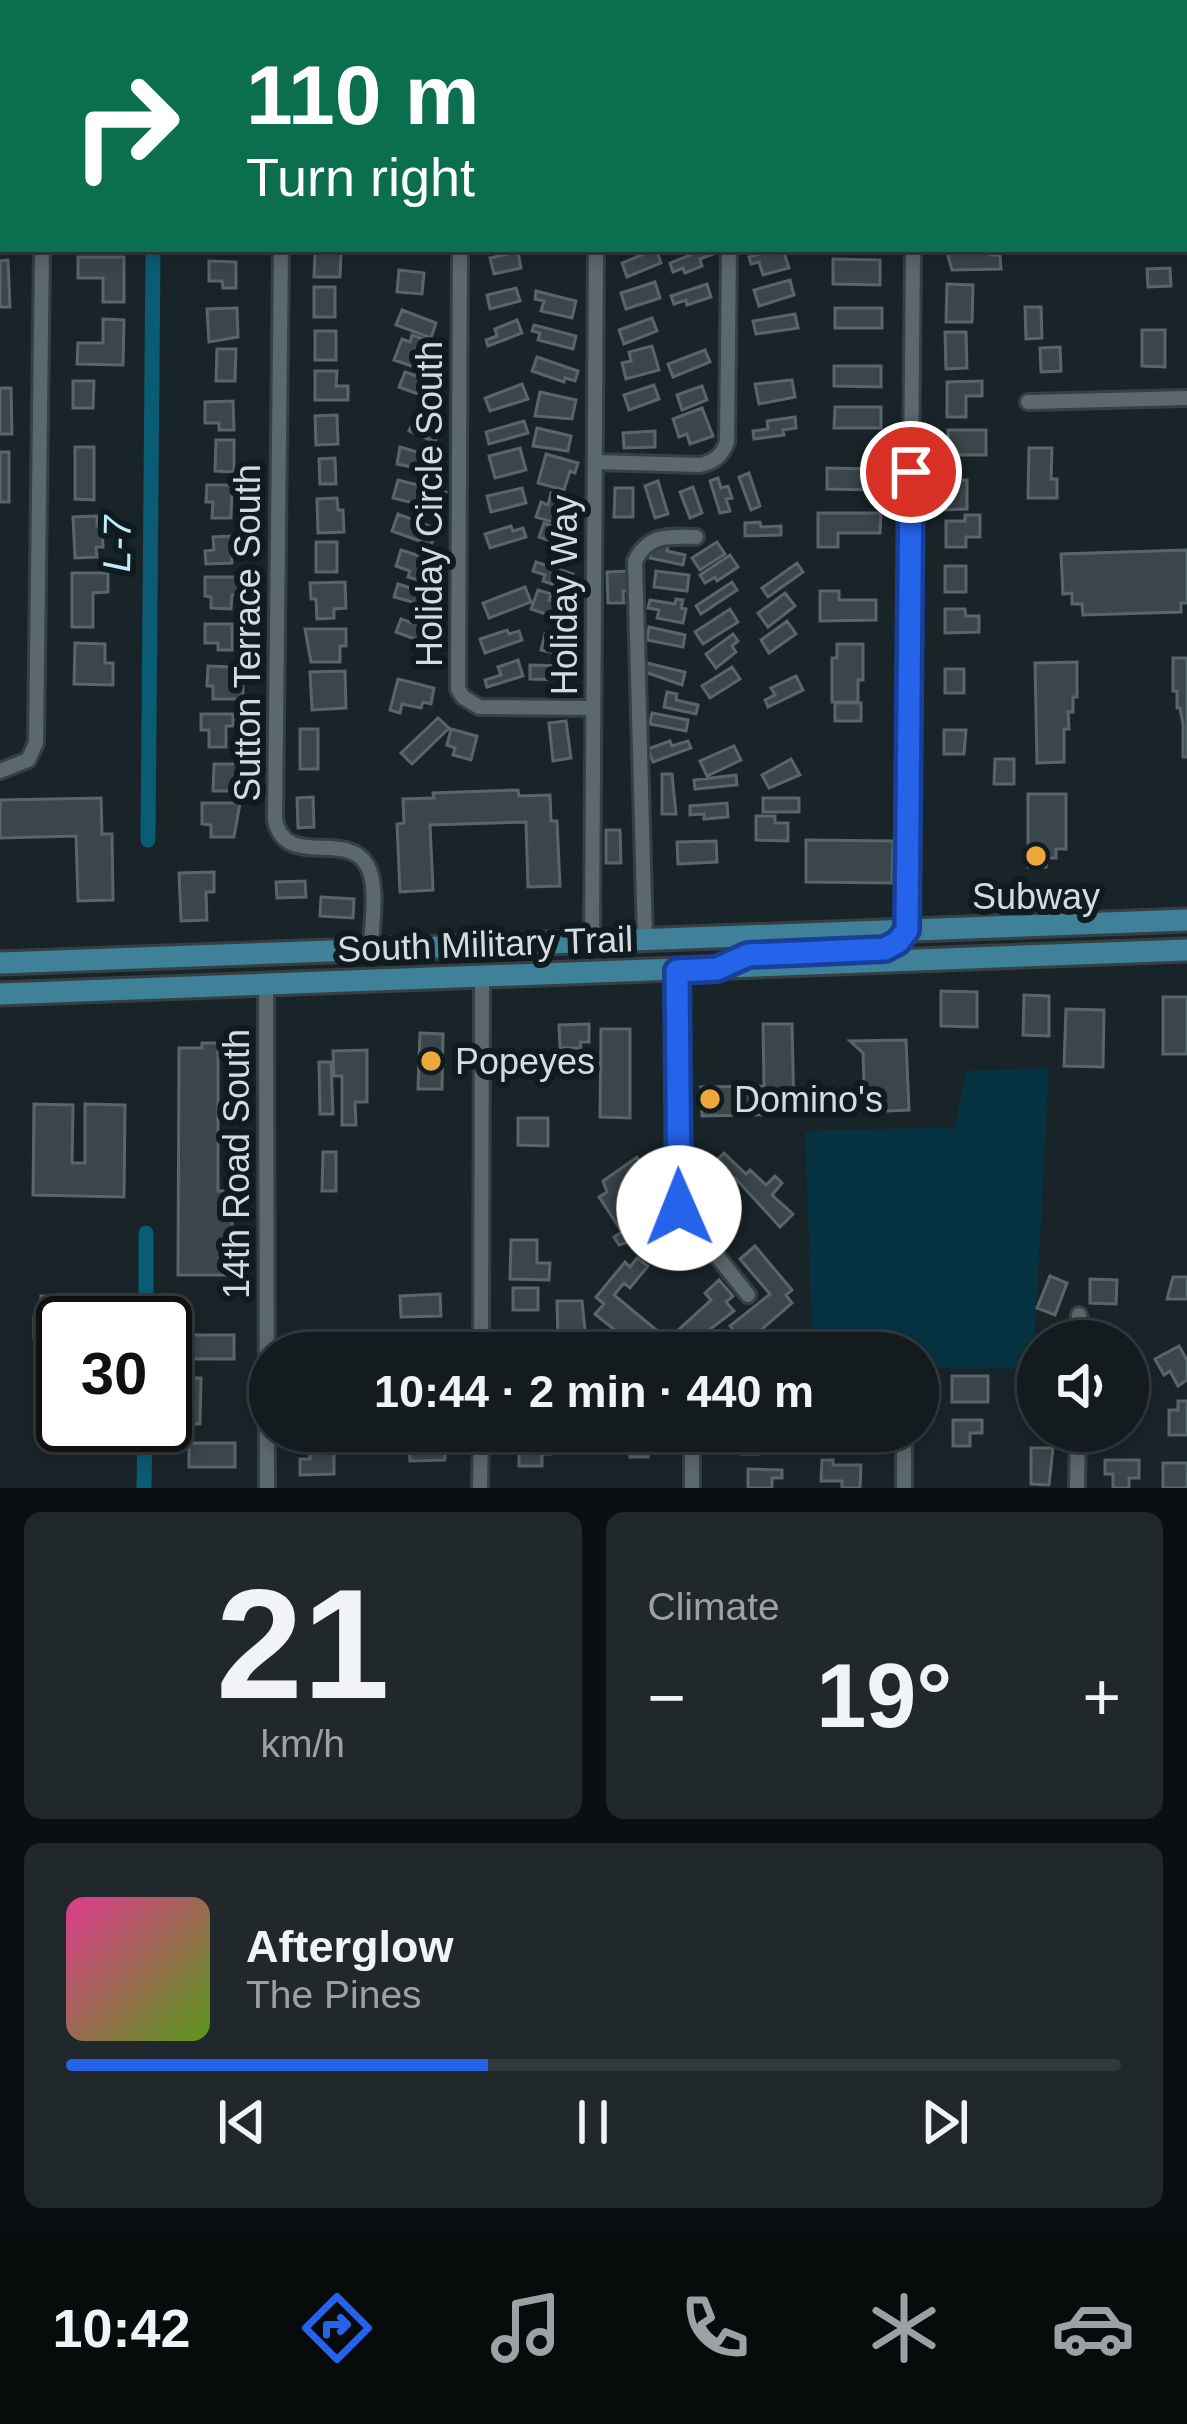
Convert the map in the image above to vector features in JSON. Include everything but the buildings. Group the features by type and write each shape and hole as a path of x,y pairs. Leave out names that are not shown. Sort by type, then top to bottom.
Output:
{"main road":[{"name":"South Military Trail","path":"0,963 1187,920"},
{"path":"931,960 949,940 1093,934 1123,922"},
{"path":"717,969 748,955 885,949 907,930"},
{"path":"482,976 487,965 500,958 541,954 584,942"},
{"path":"349,981 358,972 375,967 463,964 480,947"},
{"name":"South Military Trail","path":"0,994 1187,950"},
{"path":"116,990 123,978 136,972 256,967 272,953"}],"street":[{"path":"0,771 28,760 35,743 42,252"},
{"name":"Sutton Terrace South","path":"280,252 275,819 281,837 289,843 345,851 363,859 371,877 371,950"},
{"name":"Holiday Circle South","path":"460,252 458,688 479,707 593,708"},
{"name":"Holiday Way","path":"584,942 593,708 596,252"},
{"path":"595,462 700,465 709,464 724,451 729,252"},
{"path":"907,930 913,252"},
{"path":"1028,402 1187,398"},
{"path":"645,940 634,561 656,538 696,537"},
{"path":"677,971 679,1208 748,1294"},
{"path":"481,1332 482,976"},
{"name":"14th Road South","path":"266,984 268,1488"},
{"path":"480,1488 481,1452"},
{"path":"692,1452 692,1488"},
{"path":"904,1452 904,1488"},
{"path":"1077,1488 1078,1452"}],"shaded area":[{"path":"1049,1068 1036,1320 1017,1320 1017,1369 939,1368 939,1332 812,1332 805,1131 955,1127 966,1071"}],"waterway":[{"name":"L-7","path":"148,840 153,252"},
{"name":"L-7","path":"146,1233 146,1296"},
{"name":"L-7","path":"144,1488 145,1452"}],"place":[{"name":"Subway","path":"1036,856"},
{"name":"Popeyes","path":"431,1061"},
{"name":"Domino's","path":"710,1099"}],"route":[{"path":"679,1208 677,971 717,969 748,955 885,949 907,930 911,472"}]}
